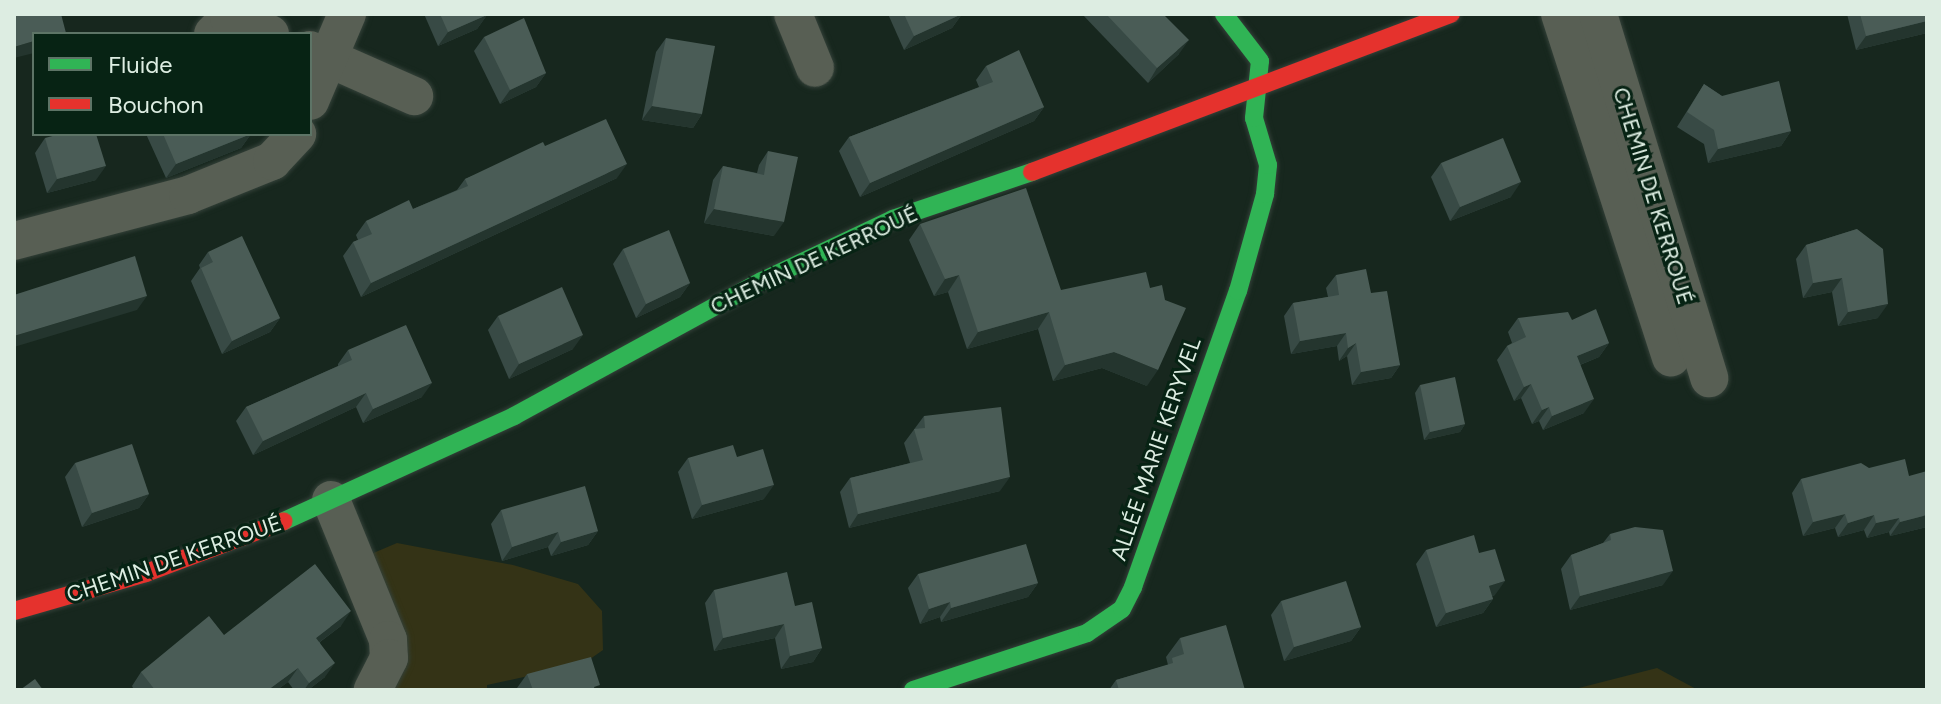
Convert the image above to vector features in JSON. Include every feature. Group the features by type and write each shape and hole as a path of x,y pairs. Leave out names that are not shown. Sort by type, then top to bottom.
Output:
{"street":[{"path":"312,90 319,53 347,14"},
{"path":"793,14 815,68"},
{"name":"ALLÉE MARIE KERYVEL","path":"913,690 1066,642 1107,624 1122,609 1252,246 1268,176 1254,118 1261,86 1256,51 1224,14"},
{"name":"CHEMIN DE KERROUÉ","path":"14,611 146,573 331,500 545,400 762,281 893,219 1114,144 1451,14"},
{"name":"CHEMIN DE KERROUÉ","path":"1560,14 1671,357"},
{"name":"CHEMIN DE KERROUÉ","path":"1598,14 1709,378"},
{"path":"215,32 229,18 265,32"},
{"path":"319,53 414,96"},
{"path":"14,241 188,195 272,161 295,136"},
{"path":"331,500 388,640 389,658 373,690"}],"shaded area":[{"path":"397,543 513,565 578,584 602,611 603,650 583,664 487,685 487,690 392,690 400,641 371,554"},
{"path":"1657,668 1698,690 1571,690"}],"building":[{"path":"14,14 61,14 66,32 32,32 32,42 14,47"},
{"path":"440,14 487,14 487,15 448,32"},
{"path":"904,14 962,14 914,36"},
{"path":"1106,14 1163,14 1189,40 1157,68"},
{"path":"1860,14 1927,14 1927,21 1866,36"},
{"path":"524,18 546,73 510,90 484,37"},
{"path":"666,38 715,46 702,114 652,106"},
{"path":"1019,50 1044,107 870,183 849,137 993,82 986,66"},
{"path":"1779,81 1791,131 1718,149 1714,130 1687,112 1704,84 1722,96"},
{"path":"606,119 627,164 371,283 353,242 372,234 366,221 409,200 413,209 468,186 465,179 543,142 545,146"},
{"path":"97,136 106,166 57,179 45,138"},
{"path":"164,136 246,136 176,164"},
{"path":"1503,138 1521,182 1460,207 1441,163"},
{"path":"768,151 798,157 784,222 714,209 723,166 764,175"},
{"path":"1026,188 1061,290 1146,272 1150,288 1162,285 1165,300 1186,308 1158,370 1114,352 1065,365 1049,312 978,332 959,275 945,279 920,224"},
{"path":"1857,229 1883,249 1888,304 1848,312 1842,278 1813,283 1806,245"},
{"path":"669,230 690,283 646,304 623,249"},
{"path":"242,236 280,318 232,341 201,268 213,262 208,252"},
{"path":"135,256 147,296 14,336 14,295"},
{"path":"1366,269 1371,293 1387,291 1400,365 1361,372 1356,343 1348,348 1346,333 1300,341 1293,303 1339,295 1336,275"},
{"path":"562,287 583,335 519,364 498,316"},
{"path":"1596,309 1609,343 1577,356 1594,399 1552,416 1549,407 1542,410 1531,384 1524,387 1507,346 1526,337 1518,318 1568,312 1572,320"},
{"path":"406,325 432,383 373,409 366,393 263,441 246,407 352,360 348,350"},
{"path":"1455,377 1465,424 1430,432 1420,385"},
{"path":"1001,407 1010,477 858,514 850,478 923,460 914,429 925,428 924,416"},
{"path":"132,444 149,494 92,513 75,463"},
{"path":"733,445 737,457 763,449 774,485 702,505 688,458"},
{"path":"1905,459 1909,476 1927,471 1927,515 1900,522 1899,518 1876,523 1874,515 1848,523 1845,514 1813,522 1801,479 1861,463 1869,468"},
{"path":"585,486 598,531 561,542 558,532 512,547 501,510"},
{"path":"1635,527 1663,530 1673,571 1580,596 1571,555 1611,540 1610,534"},
{"path":"1474,535 1479,553 1495,549 1505,581 1489,586 1493,599 1446,613 1426,550"},
{"path":"1026,544 1038,583 951,608 950,602 929,609 918,574"},
{"path":"315,564 351,611 316,638 335,663 309,683 298,668 268,690 155,690 141,672 209,616 224,635"},
{"path":"787,572 795,606 812,602 822,648 790,656 784,624 723,638 714,590"},
{"path":"1346,581 1361,627 1294,647 1281,601"},
{"path":"1226,625 1245,690 1119,690 1116,680 1173,663 1172,658 1184,654 1180,638"},
{"path":"591,657 600,685 594,687 595,690 533,690 527,674"},
{"path":"35,679 43,690 20,690"}],"traffic: fast":[{"path":"913,690 1087,633 1122,609 1133,587 1238,291 1265,194 1268,165 1254,118 1260,61 1224,14"},
{"path":"284,521 514,416 762,281 893,219 1032,172"}],"traffic: jam":[{"path":"1032,172 1451,14"},
{"path":"14,611 146,573 284,521"}]}
